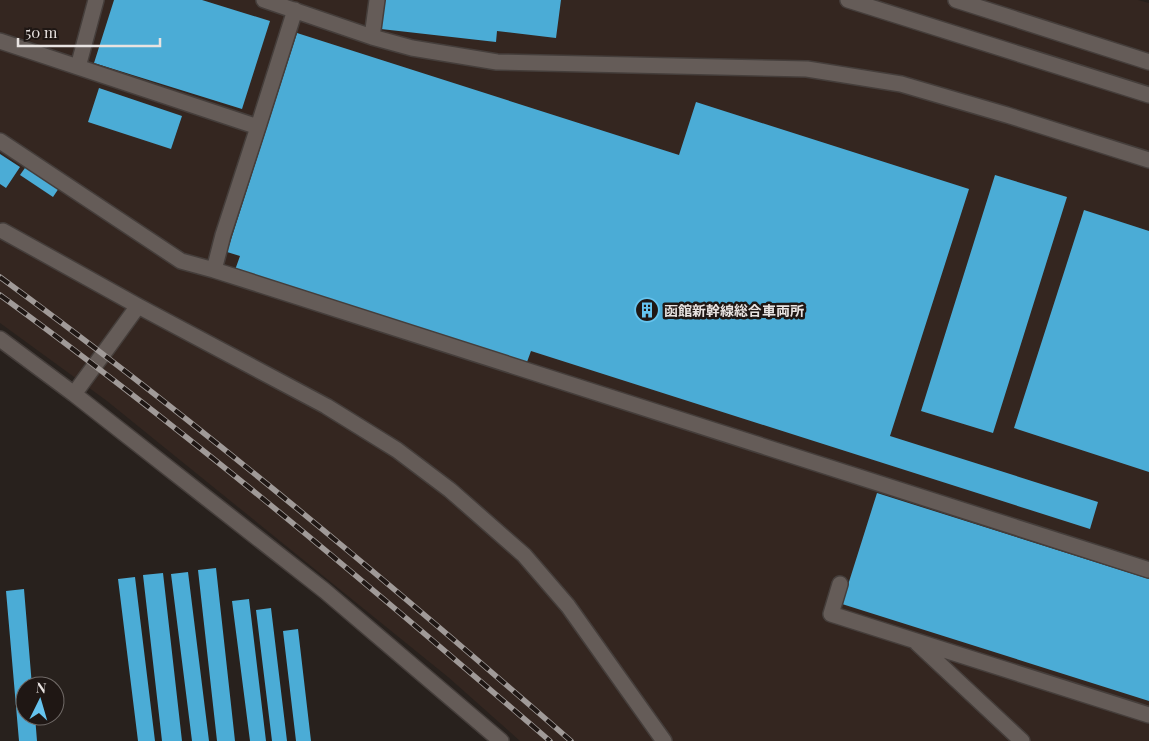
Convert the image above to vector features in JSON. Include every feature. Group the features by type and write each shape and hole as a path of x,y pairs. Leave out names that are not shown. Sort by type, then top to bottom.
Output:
{"street":[{"path":"78,67 96,0"},
{"path":"264,0 372,37 412,48 497,62 807,69 901,84 1149,160"},
{"path":"372,37 377,0"},
{"path":"848,0 1149,95"},
{"path":"956,0 1149,62"},
{"path":"214,270 223,235 295,10"},
{"path":"0,41 258,127"},
{"path":"0,142 182,262 214,270 1149,570"},
{"path":"3,231 138,306 326,406 397,450 450,490 524,555 568,606 664,741"},
{"path":"74,394 138,306"},
{"path":"0,339 74,394 325,591 501,741"},
{"path":"840,584 831,614 1149,715"},
{"path":"913,640 1022,741"}],"shaded area":[{"name":"函館新幹線総合車両所","path":"0,0 1138,0 1149,3 1149,741 520,741 448,677 107,401 0,323"}],"building":[{"path":"114,0 202,0 270,21 242,109 94,63"},
{"path":"385,0 561,0 556,38 497,31 496,42 381,29"},
{"name":"函館新幹線総合車両所","path":"297,33 679,155 696,102 969,189 890,436 1098,502 1090,529 531,351 527,362 235,270 240,256 227,252"},
{"path":"99,88 182,116 171,149 88,122"},
{"path":"0,154 20,167 6,188 0,184"},
{"path":"27,165 59,188 53,197 20,175"},
{"path":"995,175 1067,197 993,433 921,411"},
{"path":"1084,210 1149,231 1149,472 1014,428"},
{"path":"877,493 1149,579 1149,701 842,604"},
{"path":"216,568 235,741 217,741 198,570"},
{"path":"188,572 209,741 192,741 171,574"},
{"path":"163,573 182,741 162,741 143,575"},
{"path":"135,577 155,741 138,741 118,579"},
{"path":"24,589 31,676 15,676 15,695 6,591"},
{"path":"249,599 266,741 250,741 232,601"},
{"path":"271,608 287,741 272,741 256,610"},
{"path":"298,629 311,741 296,741 283,631"},
{"path":"18,726 36,726 37,741 19,741"}],"railway":[{"path":"0,277 219,445 432,621 571,741"},
{"path":"0,295 141,402 280,512 550,741"}],"place":[{"name":"函館新幹線総合車両所","path":"647,310"}]}
